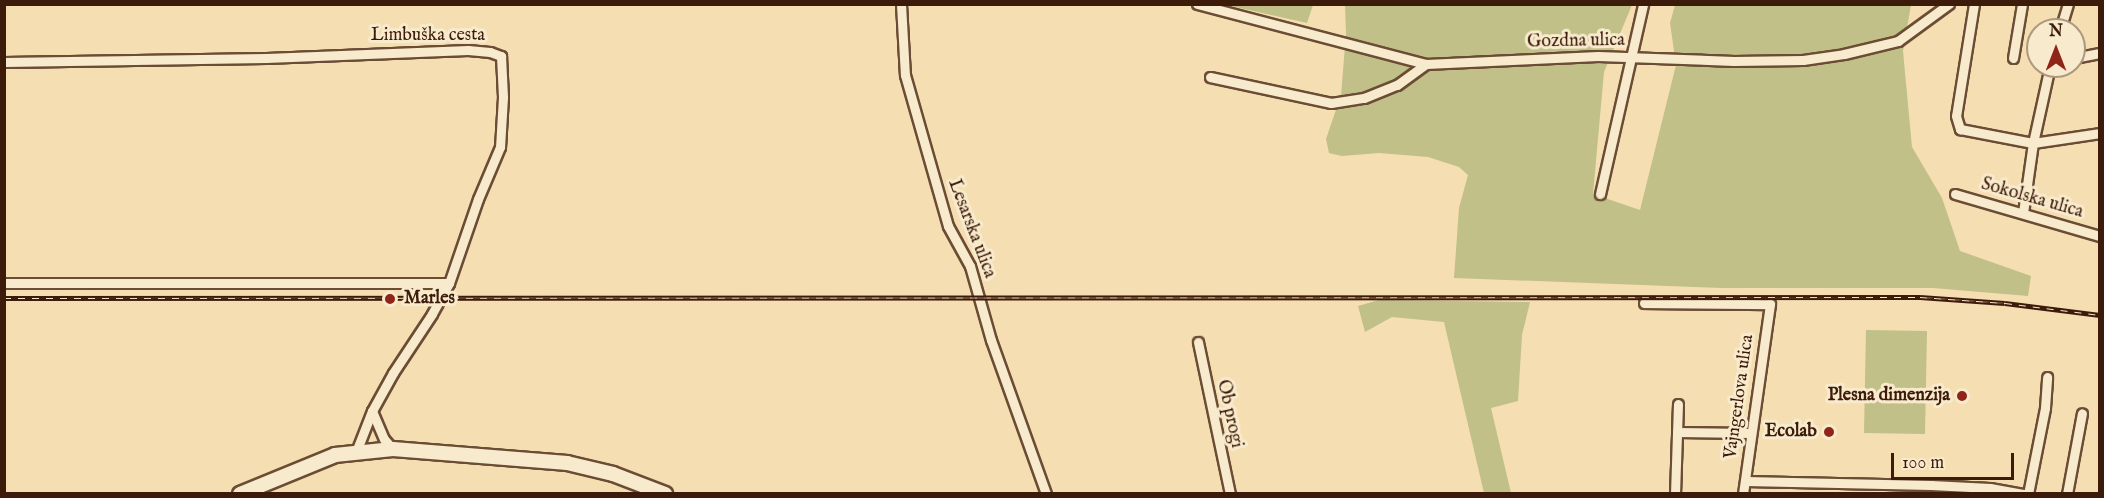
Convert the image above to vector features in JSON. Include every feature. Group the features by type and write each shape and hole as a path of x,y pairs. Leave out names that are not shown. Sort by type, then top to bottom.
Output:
{"main road":[{"path":"240,494 321,460 356,452 393,449 567,463 613,474 665,494"}],"street":[{"name":"Lesarska ulica","path":"901,4 905,75 948,226 970,266 991,340 1046,494"},
{"name":"Gozdna ulica","path":"1197,4 1426,64 1598,56 1776,61 1844,54 1898,41 1949,4"},
{"path":"1600,194 1642,4"},
{"path":"1974,4 1956,116 1958,126 1963,130 2033,143 2100,133"},
{"path":"2013,58 2022,4"},
{"name":"Limbuška cesta","path":"4,62 266,58 468,50 490,52 501,56 503,97 500,147 478,199 449,283 372,411 356,452"},
{"path":"1210,77 1331,103 1364,98 1397,85 1426,64"},
{"path":"2023,213 2033,143 2047,78"},
{"name":"Sokolska ulica","path":"1955,194 2100,236"},
{"path":"4,283 449,283"},
{"name":"Vajngerlova ulica","path":"1644,303 1770,304 1743,494"},
{"name":"Ob progi","path":"1198,342 1230,494"},
{"path":"1745,481 1931,485 1990,488 2026,494 2045,408 2047,377"},
{"path":"1675,494 1678,404"},
{"path":"372,411 384,439 393,449"},
{"path":"2067,494 2082,412"},
{"path":"1677,432 1750,432"}],"green space":[{"path":"1227,5 1313,5 1307,23"},
{"path":"1345,5 1632,5 1604,72 1593,194 1640,210 1676,65 1670,23 1675,5 1911,5 1903,51 1912,147 1942,198 1960,251 2031,276 2028,296 1933,288 1721,288 1454,278 1459,208 1468,175 1459,167 1428,157 1379,153 1342,156 1329,153 1326,139 1341,95 1346,34"},
{"path":"1379,300 1530,302 1522,335 1518,401 1491,408 1511,493 1484,493 1444,322 1392,317 1365,332 1358,306"},
{"path":"1866,330 1927,331 1925,434 1864,433"}],"railway":[{"path":"4,298 1920,297 2005,303 2100,315"}],"place":[{"name":"Marles","path":"390,299"},
{"name":"Plesna dimenzija","path":"1962,396"},
{"name":"Ecolab","path":"1829,432"}]}
